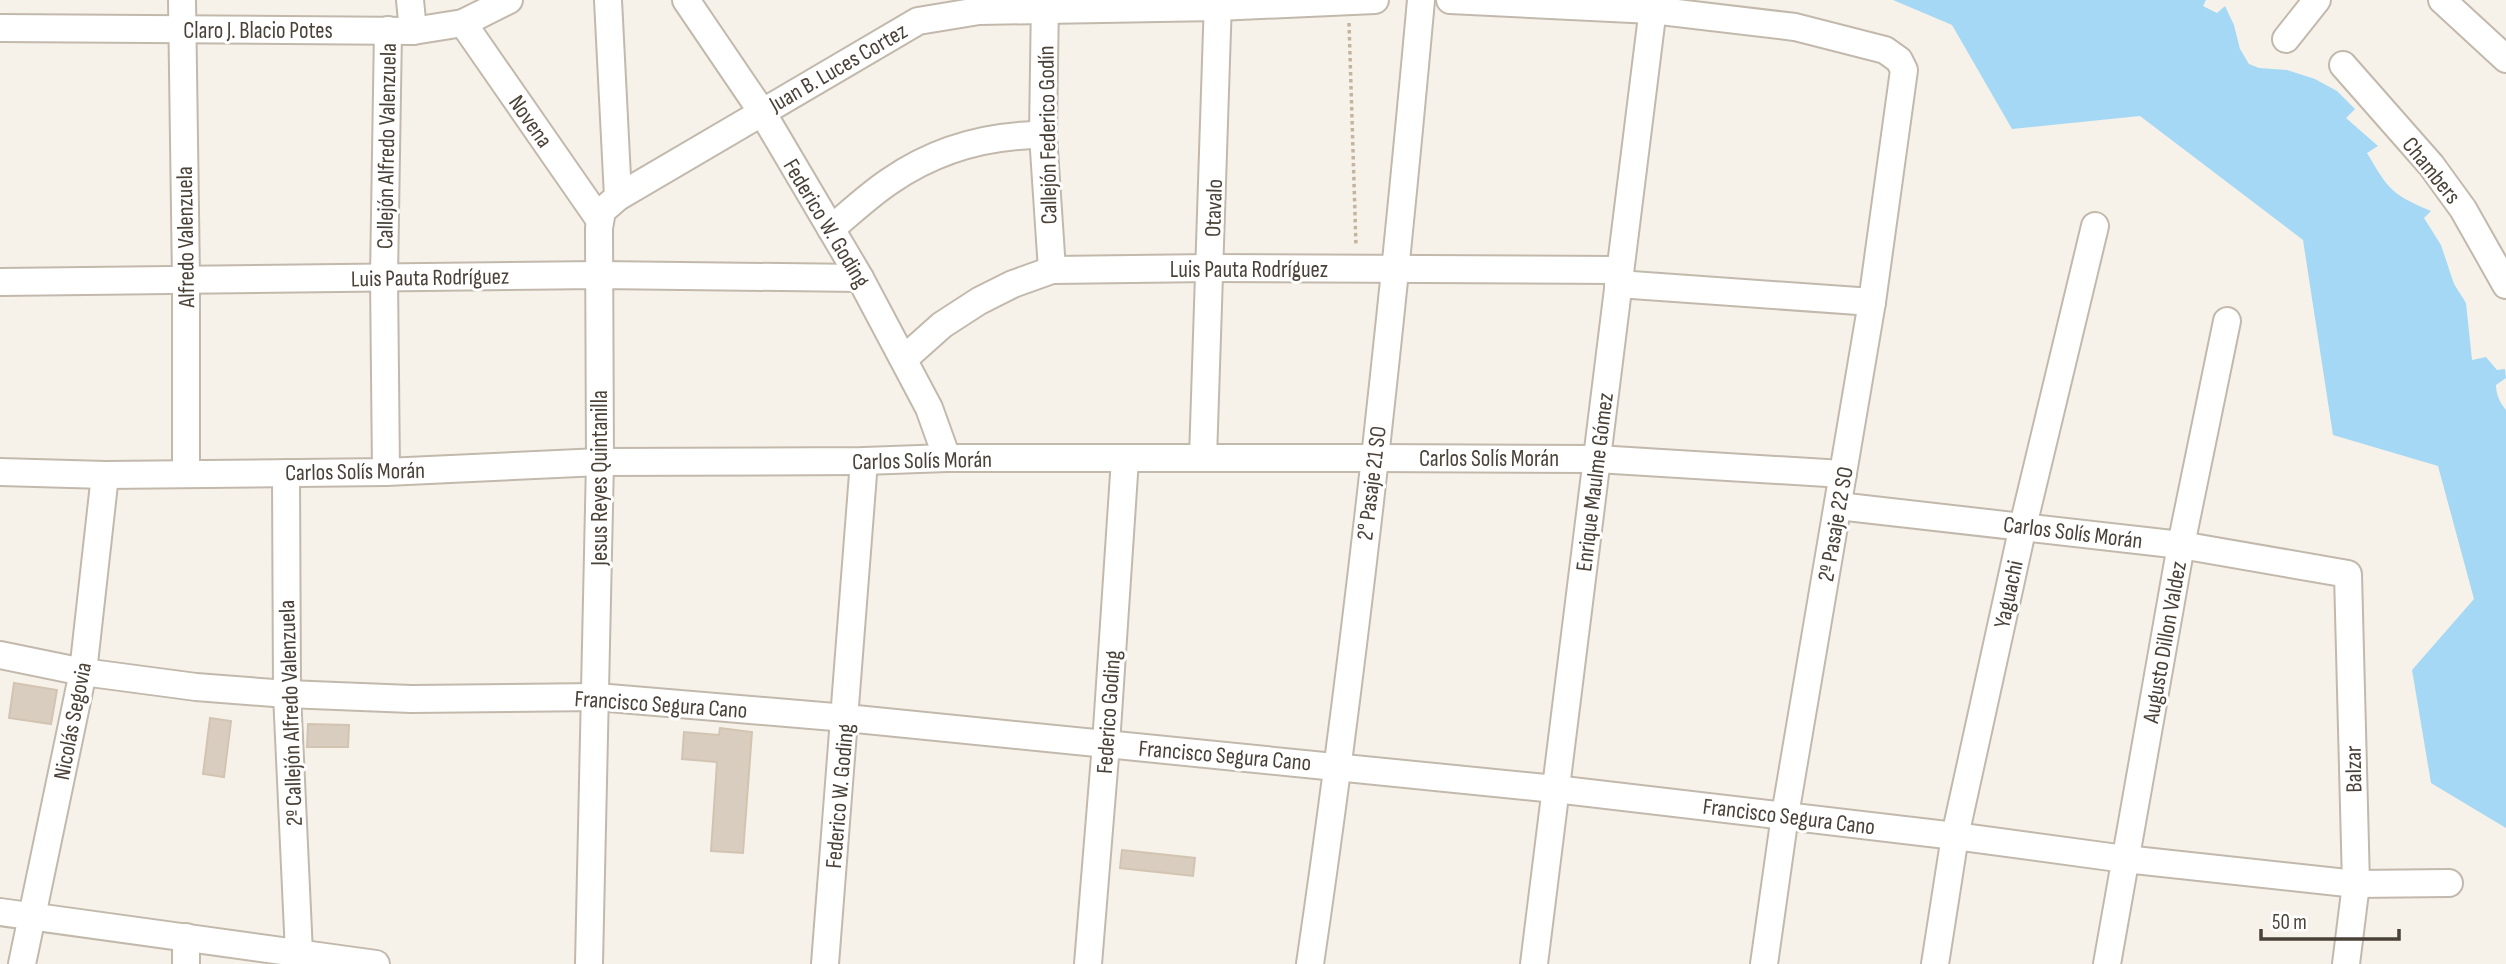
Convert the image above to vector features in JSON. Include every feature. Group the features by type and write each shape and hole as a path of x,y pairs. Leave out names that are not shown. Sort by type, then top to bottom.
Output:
{"street":[{"name":"Alfredo Valenzuela","path":"182,0 186,474"},
{"name":"Callejón Alfredo Valenzuela","path":"386,472 384,277 400,31 410,0"},
{"name":"Claro J. Blacio Potes","path":"0,28 400,31 463,23 509,0"},
{"path":"599,219 602,211 618,197 608,0"},
{"name":"Federico W. Goding","path":"686,0 762,112 860,278 905,358 929,408 947,458"},
{"name":"Juan B. Luces Cortez","path":"618,197 762,112 916,10 979,11 1045,4 1375,0"},
{"name":"2° Pasaje 21 SO","path":"1310,964 1339,766 1397,270 1421,0"},
{"path":"1450,0 1653,5"},
{"path":"2286,39 2317,0"},
{"path":"2442,0 2506,59"},
{"name":"Otavalo","path":"1203,458 1218,3"},
{"name":"Callejón Federico Godín","path":"1045,4 1043,135 1052,270"},
{"name":"2º Pasaje 22 SO","path":"1653,5 1795,27 1885,50 1899,60 1904,70 1872,302 1785,815 1764,964"},
{"name":"Enrique Maulme Gómez","path":"1534,964 1653,5"},
{"name":"Novena","path":"463,23 599,219"},
{"name":"Chambers","path":"2343,65 2431,165 2463,209 2498,247 2506,285"},
{"path":"831,229 888,181 926,159 1008,135 1043,135"},
{"name":"Jesus Reyes Quintanilla","path":"589,964 597,697 599,219"},
{"name":"Yaguachi","path":"1935,964 1955,836 2023,526 2095,226"},
{"name":"Luis Pauta Rodríguez","path":"905,358 942,325 979,301 1013,284 1052,270 1357,269 1619,277 1872,302"},
{"name":"Luis Pauta Rodríguez","path":"0,282 599,275 860,278"},
{"name":"Augusto Dillon Valdez","path":"2108,964 2181,545 2227,321"},
{"name":"Carlos Solís Morán","path":"0,472 105,475 386,472 600,462 947,458 1373,458 1597,459 1843,474"},
{"name":"Federico Goding","path":"1088,964 1125,459"},
{"name":"Federico W. Goding","path":"825,964 864,461"},
{"name":"2º Callejón Alfredo Valenzuela","path":"286,473 287,694 299,953"},
{"name":"Nicolás Segovia","path":"22,964 83,672 105,475"},
{"name":"Carlos Solís Morán","path":"1838,506 2181,545 2348,574"},
{"name":"Balzar","path":"2346,964 2356,884 2348,574"},
{"name":"Francisco Segura Cano","path":"0,655 83,672 196,687 287,694 411,698 597,697 846,718 1555,789 1785,815 2125,859 2356,884 2449,883"},
{"path":"0,912 186,937 272,957 299,953 376,964"},
{"path":"186,937 186,964"}],"path":[{"path":"1352,1 1357,269"}],"water":[{"path":"1893,0 2206,0 2203,6 2217,13 2225,6 2234,25 2240,49 2249,64 2259,68 2287,70 2315,79 2337,91 2355,109 2346,118 2378,146 2367,153 2386,183 2407,200 2431,211 2424,218 2441,245 2454,284 2466,303 2472,360 2486,357 2497,370 2505,369 2506,378 2496,385 2506,410 2506,828 2431,783 2412,670 2474,599 2438,466 2333,435 2303,240 2140,116 2012,129 1952,25"}],"building":[{"path":"14,683 57,690 51,724 9,718"},
{"path":"210,718 231,721 224,777 203,774"},
{"path":"308,724 349,725 348,747 307,747"},
{"path":"720,728 752,732 743,853 711,851 717,762 682,759 684,732 719,735"},
{"path":"1122,850 1195,858 1193,876 1120,868"}]}
